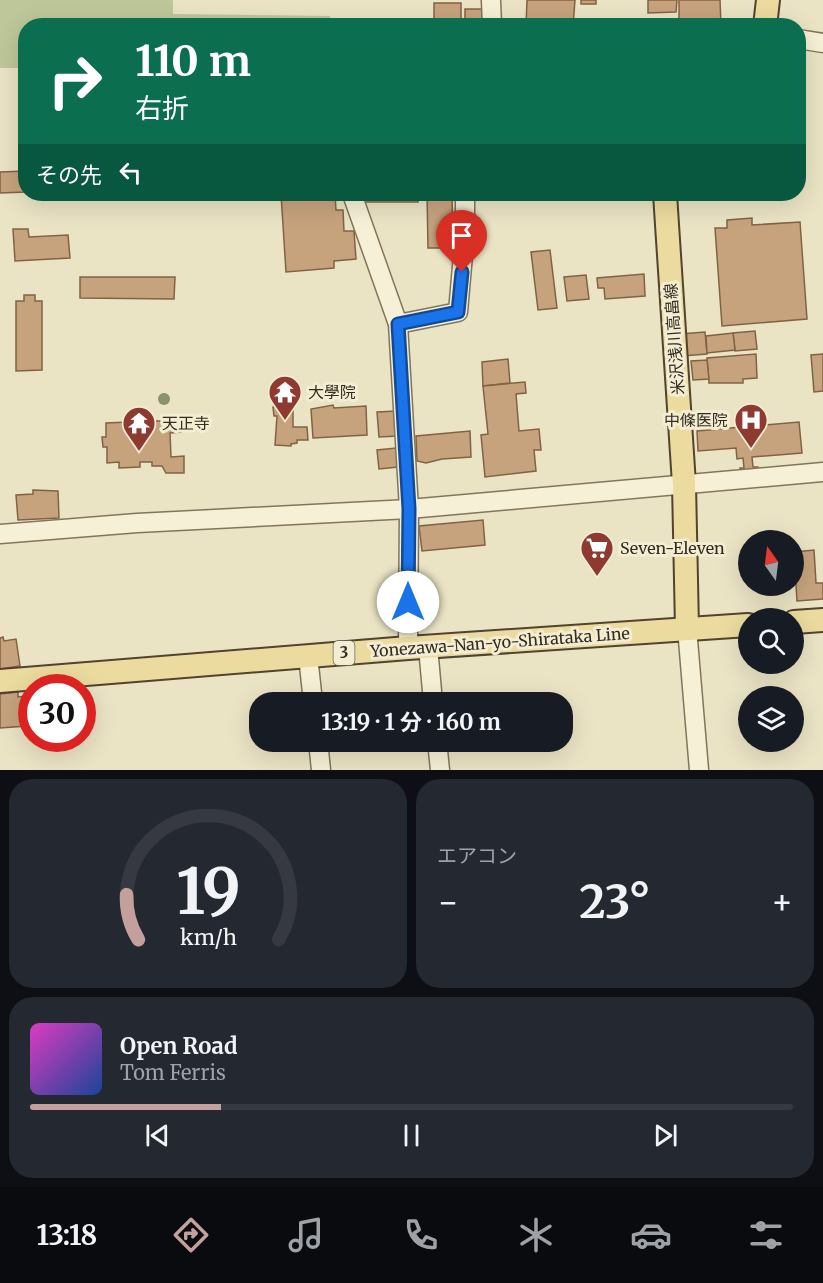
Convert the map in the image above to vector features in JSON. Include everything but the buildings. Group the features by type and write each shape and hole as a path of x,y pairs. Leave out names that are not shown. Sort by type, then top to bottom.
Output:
{"main road":[{"path":"766,18 768,0"},
{"name":"米沢浅川高畠線","path":"665,201 684,484 687,628"},
{"path":"804,621 823,620"},
{"name":"Yonezawa-Nan-yo-Shirataka Line","path":"0,681 418,647 738,625"}],"street":[{"path":"491,0 492,18"},
{"path":"806,40 823,43"},
{"path":"354,201 398,324 418,647 430,692"},
{"path":"398,324 458,312 465,232 465,201"},
{"path":"0,534 137,523 409,509 823,472"},
{"path":"687,628 699,770"},
{"path":"308,656 312,692"},
{"path":"319,752 321,770"},
{"path":"438,752 440,770"}],"green space":[{"path":"0,0 173,0 173,14 330,16 330,18 18,18 18,68 0,68"}],"place":[{"name":"大學院","path":"285,421"},
{"name":"中條医院","path":"751,449"},
{"name":"天正寺","path":"139,452"},
{"name":"Seven-Eleven","path":"597,577"}],"route":[{"path":"408,602 409,509 398,324 458,312 462,272"}]}
